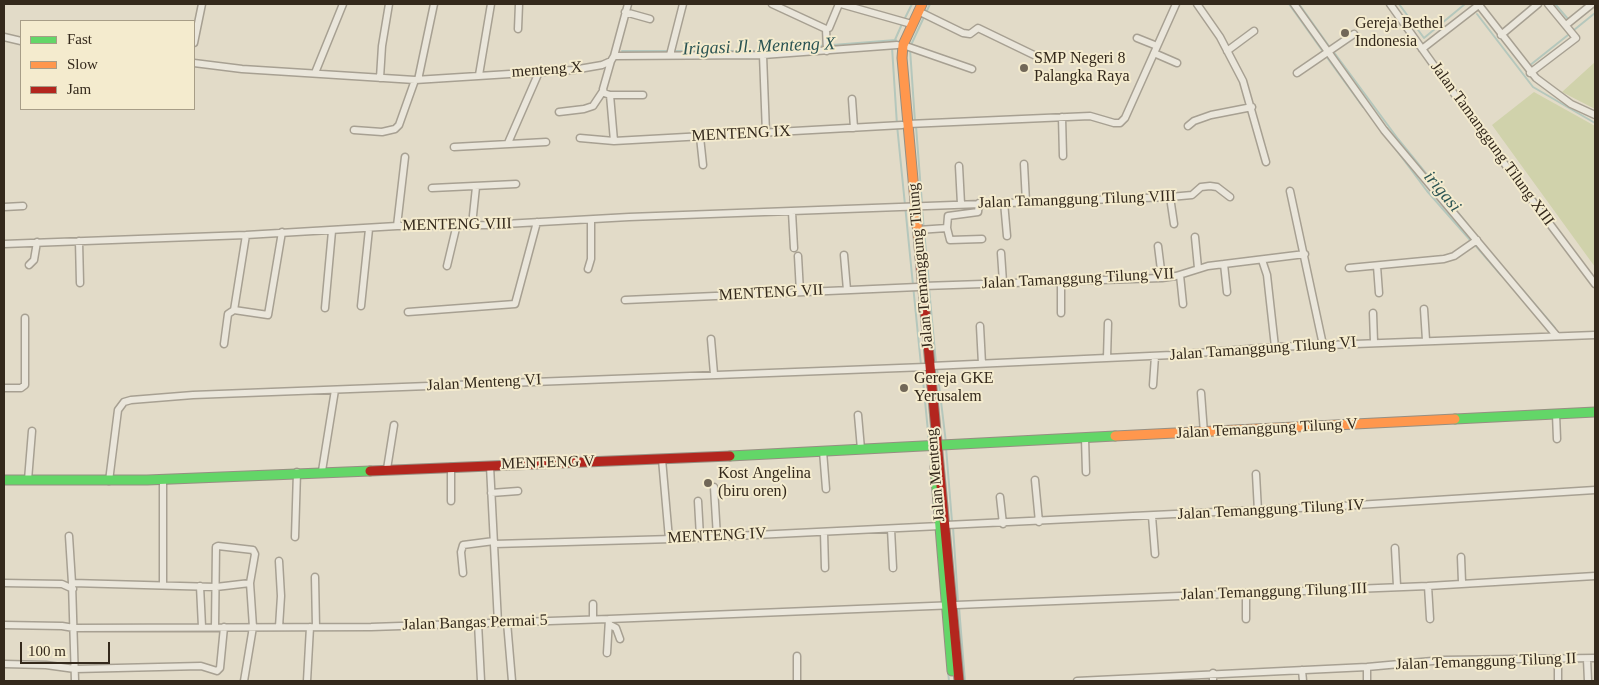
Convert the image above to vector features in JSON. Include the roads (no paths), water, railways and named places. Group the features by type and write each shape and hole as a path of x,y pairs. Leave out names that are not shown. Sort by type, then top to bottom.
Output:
{"street":[{"path":"195,38 202,4"},
{"path":"314,74 343,4"},
{"path":"380,78 382,46 389,4"},
{"path":"354,130 382,132 395,129 399,125 417,80 434,4"},
{"path":"479,75 491,4"},
{"path":"518,29 519,4"},
{"path":"559,112 593,106 603,91 628,4"},
{"path":"670,55 683,4"},
{"path":"772,4 826,29"},
{"path":"826,29 829,28 840,4 908,23"},
{"path":"1156,50 1176,4"},
{"path":"1197,4 1227,50 1243,81 1252,107 1266,162"},
{"path":"1294,4 1384,130 1556,335"},
{"name":"Jalan Tamanggung Tilung XIII","path":"1390,4 1498,156 1595,282"},
{"path":"1422,49 1479,4 1530,73 1559,96 1595,115"},
{"path":"1501,36 1538,4"},
{"path":"1530,73 1576,38 1548,4"},
{"path":"1566,25 1592,4"},
{"path":"972,69 900,45 908,23 919,6 963,33 970,34 978,28 1038,57"},
{"name":"Jalan Temanggung Tilung","path":"919,6 900,45 905,124 913,206 918,230 920,286 959,681"},
{"path":"625,12 650,19"},
{"path":"826,29 827,51"},
{"path":"1227,50 1254,31"},
{"path":"1297,73 1354,34"},
{"path":"4,36 20,42"},
{"path":"1137,38 1177,64"},
{"name":"menteng X","path":"195,63 242,69 417,80 581,68 613,59 670,55 763,55 900,45"},
{"name":"MENTENG IX","path":"580,138 614,141 905,124 1092,116 1114,123 1122,121 1156,50"},
{"path":"763,55 766,133"},
{"path":"508,143 539,72"},
{"path":"603,91 610,95 643,95"},
{"path":"610,95 614,141"},
{"path":"852,99 854,128"},
{"path":"1188,126 1194,121 1212,114 1252,107"},
{"path":"1062,117 1063,156"},
{"path":"700,137 703,165"},
{"path":"454,147 546,142"},
{"path":"397,226 405,157"},
{"path":"1024,164 1026,202"},
{"path":"959,166 961,204"},
{"path":"432,188 516,184"},
{"name":"Jalan Tamanggung Tilung VIII","path":"913,206 1170,197 1192,195 1201,188 1210,186 1217,187 1230,197"},
{"path":"472,225 476,187"},
{"path":"1290,190 1305,254 1322,345"},
{"path":"1170,197 1174,224"},
{"path":"1004,202 1006,236"},
{"path":"979,203 978,212 948,216 947,228 950,240 982,239"},
{"path":"4,208 23,206"},
{"path":"913,206 920,286"},
{"name":"MENTENG VIII","path":"4,244 246,235 397,226 472,225 913,206"},
{"path":"792,212 794,248"},
{"path":"588,269 591,259 591,220"},
{"path":"408,312 515,304 537,222"},
{"path":"447,266 457,224"},
{"path":"918,230 947,228"},
{"path":"361,306 369,229"},
{"path":"325,308 332,231"},
{"path":"224,344 228,314 234,310 268,315 282,232"},
{"path":"234,310 246,235"},
{"path":"1195,237 1198,268"},
{"path":"1349,268 1444,259 1454,256 1477,240"},
{"path":"79,241 80,283"},
{"path":"29,264 34,260 37,242"},
{"path":"1158,246 1162,278"},
{"path":"1001,253 1002,282"},
{"name":"Jalan Tamanggung Tilung VII","path":"920,286 1162,278 1180,275 1198,268 1305,254"},
{"path":"798,256 800,292"},
{"path":"844,256 847,290"},
{"path":"1262,260 1267,275 1275,347"},
{"path":"1224,264 1227,292"},
{"path":"1377,266 1379,293"},
{"path":"1180,275 1184,304"},
{"path":"1060,313 1061,281"},
{"name":"MENTENG VII","path":"625,300 920,286"},
{"path":"1424,309 1426,340"},
{"path":"1374,313 1374,342"},
{"path":"4,388 21,388 25,385 25,318"},
{"path":"1107,358 1108,323"},
{"path":"980,326 982,364"},
{"name":"Jalan Tamanggung Tilung VI","path":"928,367 1155,356 1374,342 1595,335"},
{"path":"711,339 714,374"},
{"path":"1153,385 1155,356"},
{"name":"Jalan Menteng VI","path":"109,481 116,415 119,407 127,401 193,395 928,367"},
{"path":"322,472 335,390"},
{"path":"1202,393 1204,433"},
{"name":"Jalan Temanggung Tilung V","path":"936,446 1595,412"},
{"path":"1556,414 1557,439"},
{"path":"858,415 861,449"},
{"path":"387,469 394,425"},
{"path":"28,480 32,431"},
{"path":"1085,438 1086,472"},
{"name":"MENTENG V","path":"4,480 109,481 936,446"},
{"path":"823,451 826,489"},
{"path":"662,459 668,539"},
{"path":"490,466 498,622"},
{"path":"451,467 451,501"},
{"path":"295,537 297,472"},
{"path":"1256,474 1258,511"},
{"path":"163,479 163,586"},
{"path":"1035,480 1039,522"},
{"path":"714,487 717,536"},
{"name":"Jalan Temanggung Tilung IV","path":"943,526 1258,511 1595,490"},
{"path":"491,493 518,491"},
{"path":"1000,497 1003,524"},
{"path":"698,501 700,537"},
{"path":"1152,516 1155,554"},
{"name":"MENTENG IV","path":"463,574 461,552 463,545 668,539 943,526"},
{"path":"891,529 893,568"},
{"path":"824,532 825,568"},
{"path":"69,536 75,681"},
{"path":"215,627 216,549 218,546 254,551 250,583 253,627 244,681"},
{"path":"1395,548 1397,586"},
{"path":"1461,557 1462,582"},
{"path":"279,561 281,596 279,627"},
{"name":"Jalan Temanggung Tilung III","path":"950,605 1428,586 1462,582 1595,576"},
{"path":"307,681 313,627 315,577"},
{"path":"4,583 62,584 72,586 216,587 250,583"},
{"path":"200,586 202,627"},
{"path":"1428,586 1430,619"},
{"path":"1246,593 1246,619"},
{"path":"593,604 593,620"},
{"path":"950,605 953,681"},
{"name":"Jalan Bangas Permai 5","path":"4,625 74,628 313,627 593,620 610,622 950,605"},
{"path":"508,622 512,681"},
{"path":"610,622 616,628 620,639"},
{"path":"607,653 610,622"},
{"path":"478,623 481,681"},
{"path":"4,664 46,665 75,669 200,666 218,671 224,627"},
{"path":"797,656 797,681"},
{"path":"1587,658 1588,681"},
{"name":"Jalan Temanggung Tilung II","path":"1077,681 1367,667 1443,660 1595,658"},
{"path":"1558,659 1558,681"},
{"path":"1367,667 1367,681"},
{"path":"1302,670 1303,681"},
{"path":"1213,673 1213,681"}],"waterway":[{"path":"904,20 912,4"},
{"path":"911,45 930,4"},
{"path":"1289,4 1324,53"},
{"path":"1299,4 1331,49"},
{"path":"1399,4 1424,38 1465,4"},
{"path":"1555,4 1568,19"},
{"path":"1574,30 1595,13"},
{"path":"1477,14 1533,87 1595,123"},
{"path":"894,42 902,24"},
{"path":"1529,66 1568,35"},
{"name":"Irigasi Jl. Menteng X","path":"674,51 756,51 896,40"},
{"path":"892,47 897,125 921,365"},
{"path":"910,49 915,122"},
{"name":"Irigasi Jl. Menteng X","path":"622,51 669,51"},
{"name":"irigasi","path":"1333,51 1398,139 1468,225"},
{"name":"irigasi","path":"1326,56 1363,107"},
{"path":"916,126 922,204"},
{"name":"irigasi","path":"1392,144 1427,191 1471,241"},
{"path":"922,209 929,284"},
{"name":"irigasi","path":"1475,245 1501,275"},
{"path":"929,288 936,363"},
{"name":"irigasi","path":"1521,288 1555,328"},
{"path":"937,368 946,443"},
{"path":"922,370 929,442"},
{"path":"946,447 952,522"},
{"path":"930,450 931,467"},
{"path":"953,527 958,602"},
{"path":"959,607 965,681"},
{"path":"948,671 949,681"}],"place":[{"name":"Gereja Bethel Indonesia","path":"1345,33"},
{"name":"SMP Negeri 8 Palangka Raya","path":"1024,68"},
{"name":"Gereja GKE Yerusalem","path":"904,388"},
{"name":"Kost Angelina (biru oren)","path":"708,483"}]}
